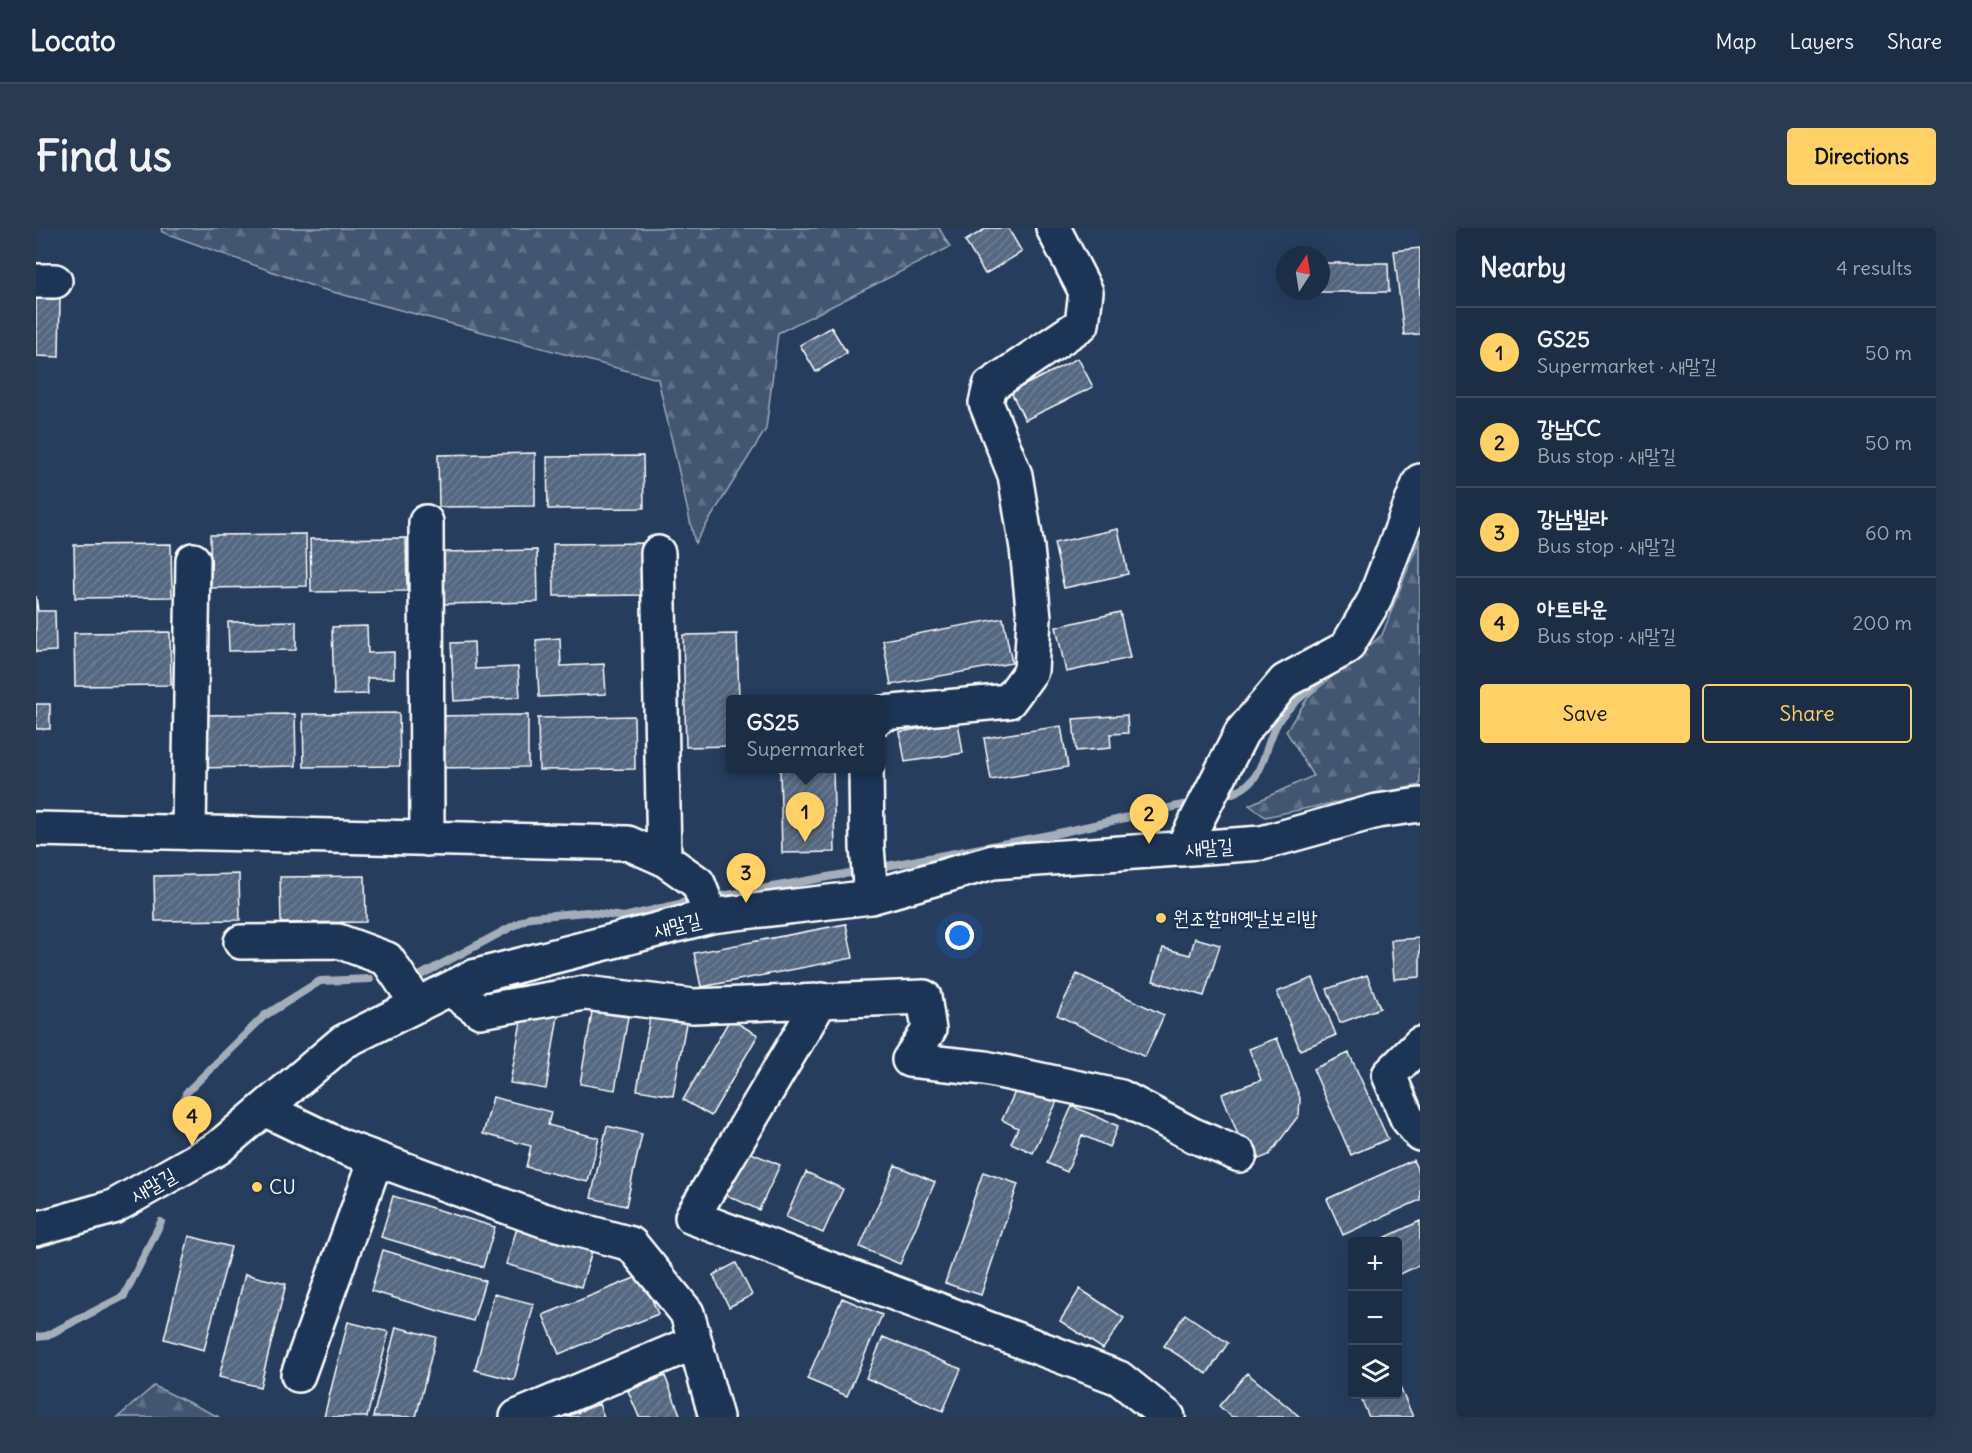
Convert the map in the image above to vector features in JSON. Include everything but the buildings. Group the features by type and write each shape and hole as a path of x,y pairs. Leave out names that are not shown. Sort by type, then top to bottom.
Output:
{"street":[{"path":"885,713 1009,701 1030,671 1034,618 1027,548 1014,475 986,403 990,386 1082,324 1086,292 1053,228"},
{"path":"1182,849 1242,732 1285,681 1346,648 1374,601 1420,481"},
{"path":"426,522 427,838"},
{"path":"658,553 664,859"},
{"path":"189,833 194,560"},
{"path":"866,773 867,847 872,897"},
{"name":"새말길","path":"36,1229 113,1207 218,1148 344,1042 473,977 711,915 872,897 993,862 1262,843 1377,811 1420,805"},
{"path":"36,830 628,843 664,859 698,883 711,915"},
{"path":"241,942 338,942 387,959 418,1005"},
{"path":"450,989 480,1011 585,993 693,1006 924,997 929,1030 909,1060 985,1068 1121,1097 1193,1135 1240,1155"},
{"path":"821,1000 692,1217 1119,1378 1168,1417"},
{"path":"1420,1044 1389,1075 1407,1118 1420,1134"},
{"path":"264,1109 341,1146 376,1159 543,1220 631,1244 687,1313 716,1417"},
{"path":"298,1375 376,1159"},
{"path":"517,1417 695,1342"}],"green space":[{"path":"161,228 939,228 950,247 778,333 766,429 695,543 658,379 318,288 162,232"},
{"path":"1420,538 1420,785 1265,817 1249,805 1313,776 1286,731 1309,696 1382,635"},
{"path":"154,1386 219,1417 118,1417"}],"waterway":[{"path":"1220,797 1236,792 1255,777 1283,714 1327,674"},
{"path":"876,868 1054,834 1196,802"},
{"path":"711,898 861,871"},
{"path":"419,976 530,917 587,912 624,917 696,900"},
{"path":"182,1125 186,1093 264,1016 320,981 370,979"},
{"path":"36,1337 46,1336 124,1296 161,1222"}],"place":[{"name":"GS25","path":"805,842"},
{"name":"강남CC","path":"1149,844"},
{"name":"강남빌라","path":"746,903"},
{"name":"원조할매옛날보리밥","path":"1161,918"},
{"name":"아트타운","path":"192,1146"},
{"name":"CU","path":"257,1187"}]}
